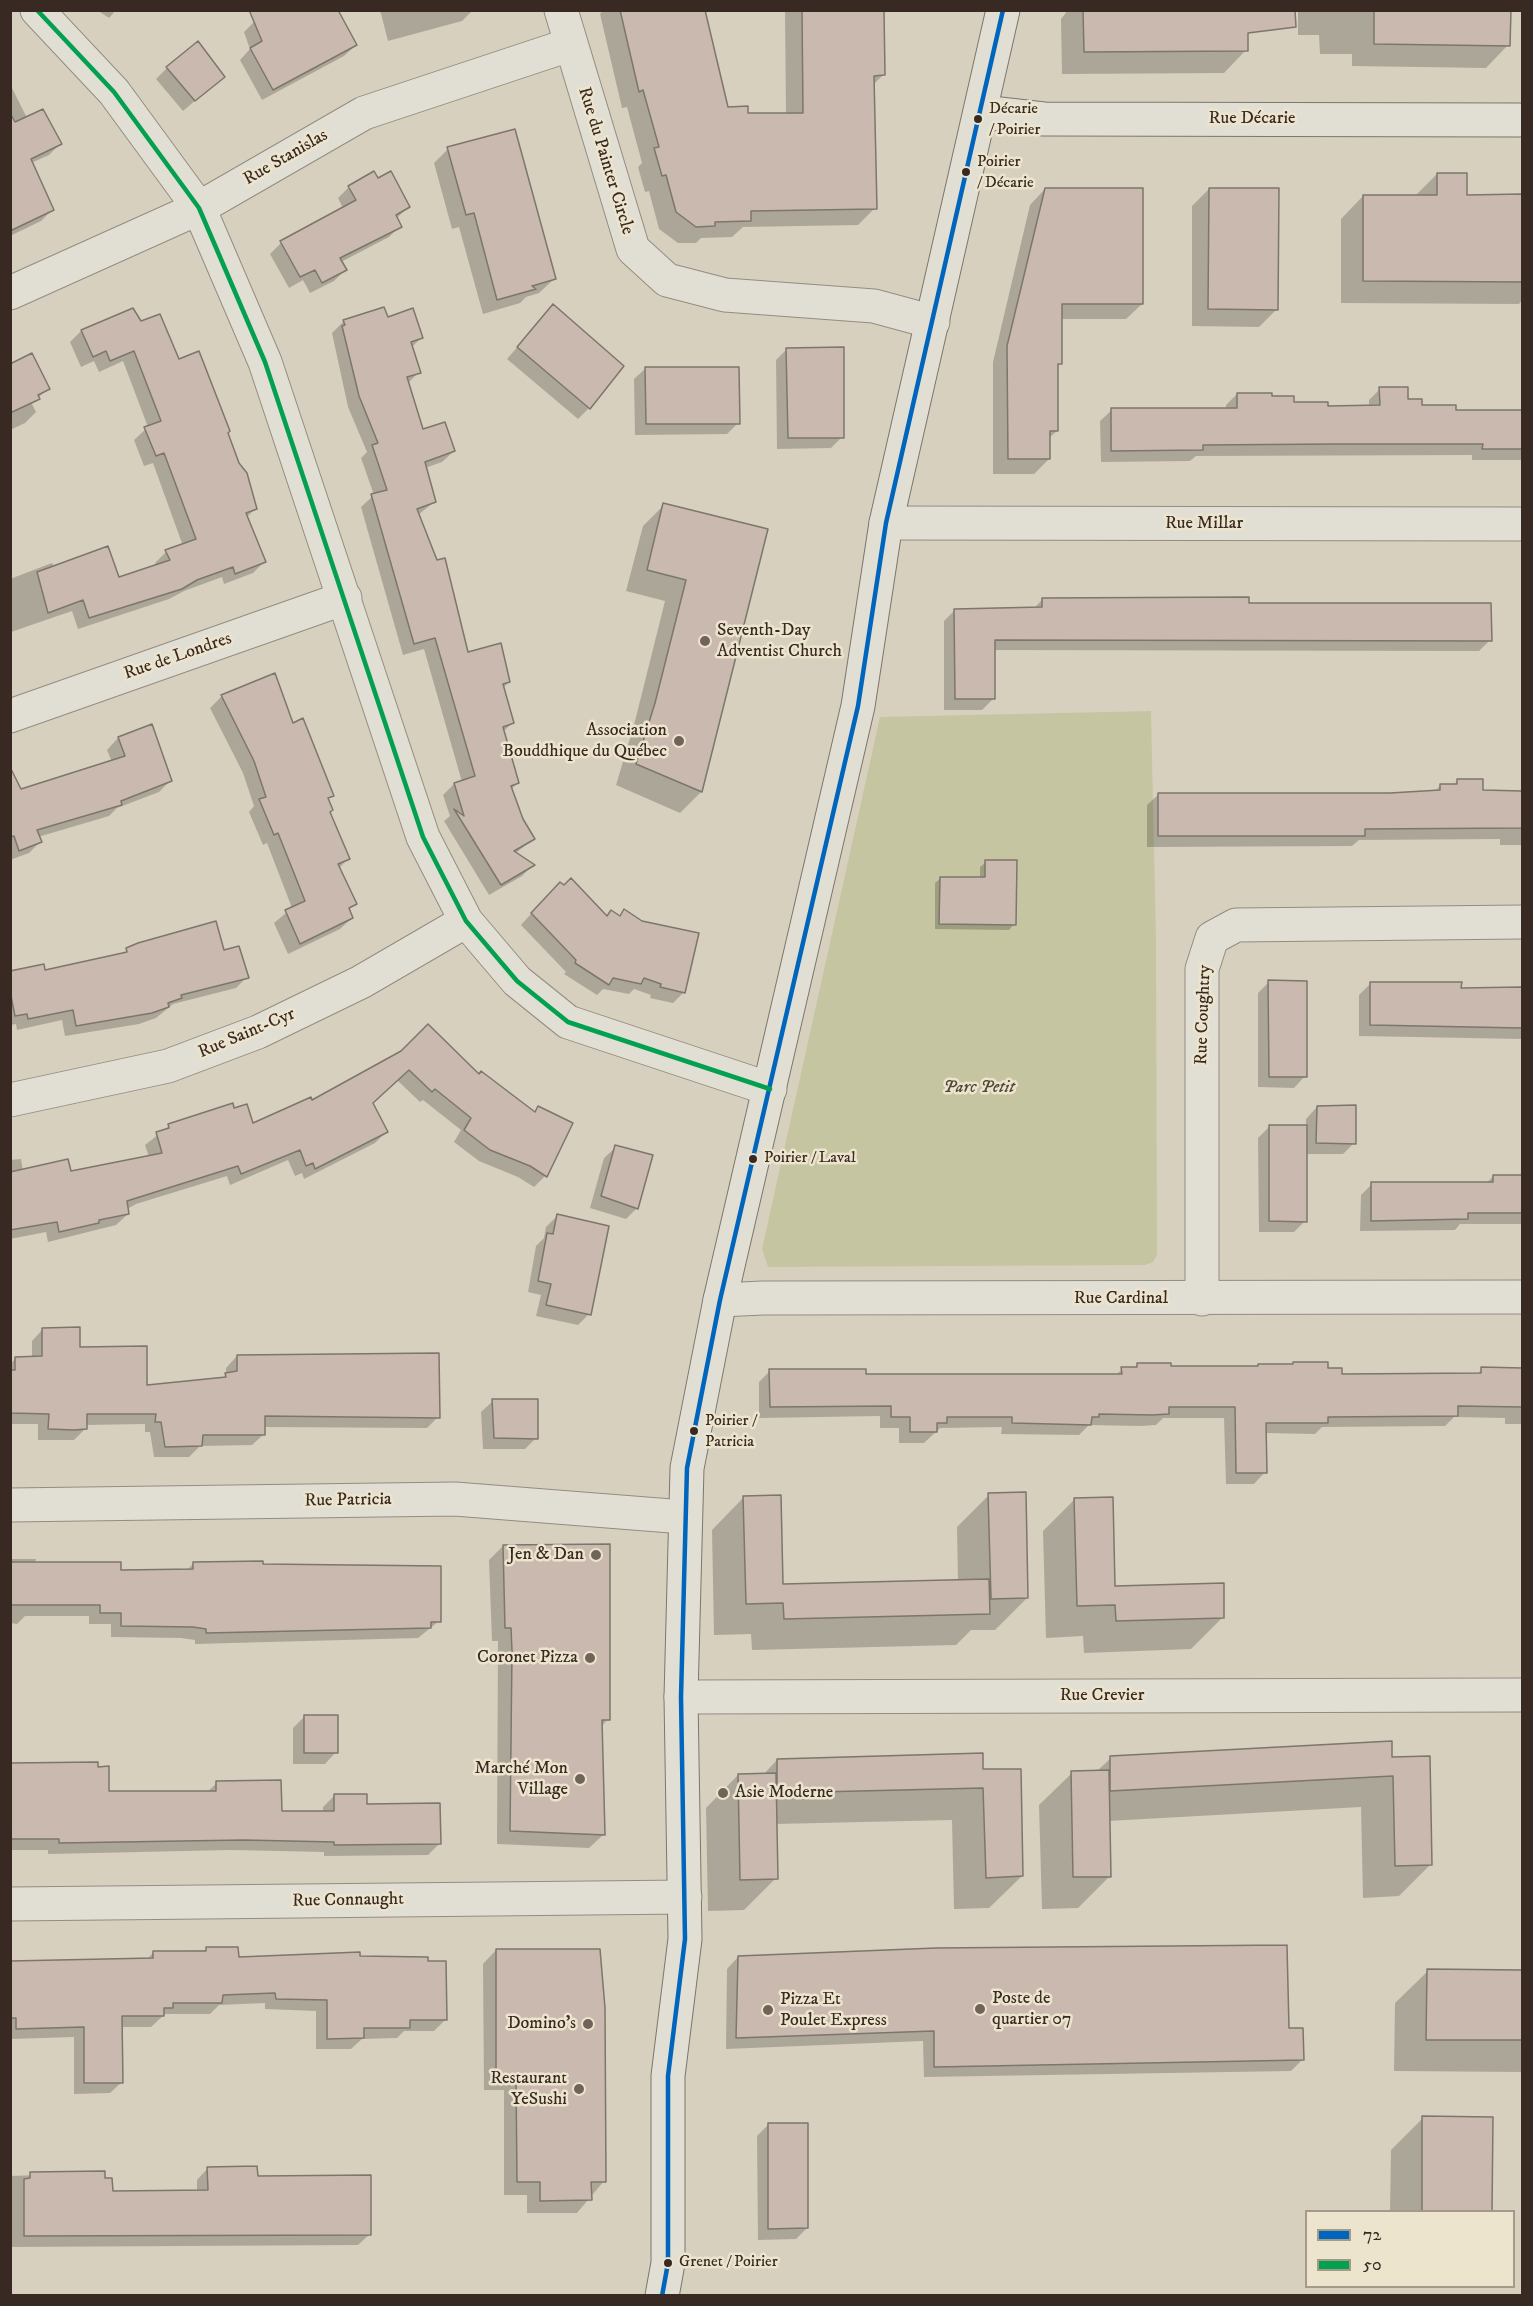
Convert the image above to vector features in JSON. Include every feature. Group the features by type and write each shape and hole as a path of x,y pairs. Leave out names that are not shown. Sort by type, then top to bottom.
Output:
{"street":[{"path":"37,10 114,92 199,208 265,362 423,837 466,921 517,981 568,1022 770,1089"},
{"name":"Rue du Painter Circle","path":"561,10 569,45 633,249 667,280 725,295 874,306 933,322"},
{"path":"668,2288 668,2076 685,1939 681,1697 687,1468 720,1300 858,706 886,523 982,112 1003,10"},
{"name":"Rue Stanislas","path":"10,293 199,208 364,113 569,45"},
{"name":"Rue Décarie","path":"982,112 1044,119 1522,120"},
{"name":"Rue Millar","path":"886,523 1522,524"},
{"name":"Rue de Londres","path":"10,716 345,598"},
{"name":"Rue Saint-Cyr","path":"10,1100 168,1066 258,1032 360,982 466,921"},
{"name":"Rue Coughtry","path":"1202,1299 1202,969 1212,938 1236,925 1522,922"},
{"name":"Rue Cardinal","path":"720,1300 764,1298 1522,1298"},
{"name":"Rue Patricia","path":"10,1505 455,1499 684,1517"},
{"name":"Rue Crevier","path":"681,1697 1522,1695"},
{"name":"Rue Connaught","path":"10,1904 685,1897"}],"green space":[{"name":"Parc Petit","path":"1151,711 1156,939 1157,1255 1153,1262 1145,1265 768,1267 762,1249 880,717"}],"building":[{"path":"249,10 338,10 357,45 273,90 250,48 262,41"},
{"path":"620,10 705,10 728,107 748,106 748,113 803,113 802,10 884,10 885,75 874,76 877,209 751,211 751,221 715,222 715,226 696,227 676,212 666,175 662,176 654,148 659,147 643,90 639,92"},
{"path":"1083,10 1295,10 1296,27 1248,33 1248,51 1084,52"},
{"path":"1374,10 1511,10 1510,46 1374,44"},
{"path":"198,41 225,77 195,101 166,67"},
{"path":"43,109 62,144 31,159 54,210 10,231 10,113 15,122"},
{"path":"515,129 556,279 532,286 536,289 497,300 474,213 466,215 447,147"},
{"path":"374,171 378,178 391,171 410,207 396,215 402,227 340,258 347,270 322,283 315,270 300,277 280,241 356,200 348,186"},
{"path":"1437,173 1467,173 1467,195 1522,194 1522,282 1363,281 1363,195 1437,195"},
{"path":"1045,188 1143,188 1143,304 1062,304 1062,364 1058,364 1058,431 1050,431 1050,459 1008,459 1007,346"},
{"path":"1209,188 1279,188 1278,310 1208,309"},
{"path":"553,304 624,366 590,409 517,347"},
{"path":"384,307 388,317 413,308 423,338 411,342 421,373 407,377 423,429 445,422 455,451 425,462 436,502 417,509 437,560 445,558 468,652 501,643 510,682 503,684 514,723 503,727 519,783 511,786 523,819 535,839 514,851 535,865 501,885 454,809 464,816 454,783 475,776 435,638 414,644 371,494 387,490 372,445 378,443 359,396 342,326 345,325 343,320"},
{"path":"133,308 141,321 160,314 179,359 199,351 230,431 228,433 239,463 247,473 257,509 246,513 266,562 235,574 233,567 197,580 182,589 89,618 83,600 48,613 37,572 108,546 119,577 170,560 165,550 196,539 164,453 156,456 144,427 161,421 134,351 110,361 106,351 93,357 81,330"},
{"path":"844,347 844,438 788,438 786,348"},
{"path":"32,353 50,389 38,395 40,399 10,413 10,364"},
{"path":"645,367 739,367 740,424 646,424"},
{"path":"1379,387 1408,387 1408,399 1422,399 1422,405 1456,405 1456,410 1522,410 1522,449 1482,449 1483,444 1335,444 1203,445 1203,450 1111,451 1111,408 1237,408 1237,393 1272,393 1272,396 1294,396 1294,402 1328,402 1328,406 1380,405"},
{"name":"Seventh-Day Adventist Church","path":"663,503 768,529 702,792 636,764 655,703 686,580 647,570"},
{"path":"1249,597 1249,603 1491,603 1492,641 995,640 995,699 955,699 954,609 1042,607 1042,598"},
{"path":"275,673 293,723 303,718 334,796 328,798 333,810 330,812 350,859 338,864 357,904 349,908 353,918 300,944 285,910 305,901 278,833 274,835 259,799 266,797 254,761 221,695"},
{"path":"152,724 172,781 121,801 122,805 37,830 42,842 19,851 14,836 10,837 10,767 21,789 125,756 118,737"},
{"path":"1457,779 1483,779 1483,790 1522,791 1522,828 1365,829 1365,836 1158,836 1158,793 1390,793 1440,790 1440,784 1457,784"},
{"path":"985,860 1017,860 1016,925 939,924 940,877 985,877"},
{"path":"571,878 607,916 611,910 620,916 624,909 642,921 699,933 685,993 660,987 661,984 644,978 641,984 613,978 609,985 575,963 576,960 531,913 560,882 564,885"},
{"path":"216,921 224,950 239,946 249,978 181,995 182,998 168,1003 169,1007 152,1013 76,1026 73,1010 28,1019 27,1014 15,1016 10,991 10,971 44,964 45,970 127,952 126,948 138,943"},
{"path":"1268,980 1307,981 1307,1077 1269,1077"},
{"path":"1370,982 1462,982 1461,988 1522,987 1522,1028 1370,1025"},
{"path":"428,1024 479,1074 481,1071 535,1112 538,1106 573,1123 547,1177 530,1166 490,1150 464,1130 471,1118 435,1089 432,1092 409,1070 373,1103 388,1132 315,1169 313,1163 306,1166 300,1150 241,1174 238,1166 127,1201 129,1214 99,1220 99,1223 59,1232 57,1222 10,1230 10,1172 68,1159 71,1171 162,1153 156,1132 169,1128 168,1124 233,1103 234,1108 247,1104 253,1123 311,1097 312,1100 401,1051"},
{"path":"1356,1105 1356,1144 1316,1143 1317,1106"},
{"path":"1269,1125 1307,1125 1307,1222 1269,1221"},
{"path":"615,1145 653,1155 638,1209 601,1196"},
{"path":"1493,1175 1522,1175 1522,1213 1468,1213 1468,1219 1371,1221 1371,1182 1493,1182"},
{"path":"557,1214 609,1226 591,1315 546,1305 551,1284 538,1281 547,1233 553,1234"},
{"path":"80,1327 80,1347 147,1346 147,1385 226,1377 225,1373 237,1371 237,1355 439,1353 440,1418 265,1416 265,1435 203,1435 202,1446 165,1447 161,1422 155,1422 156,1414 87,1414 87,1429 74,1430 48,1429 49,1414 10,1413 10,1370 15,1370 15,1357 42,1356 42,1328"},
{"path":"1293,1362 1328,1362 1328,1368 1342,1368 1342,1374 1481,1373 1481,1367 1522,1368 1522,1407 1458,1406 1458,1416 1328,1417 1328,1423 1266,1423 1267,1473 1236,1473 1235,1407 1169,1407 1169,1414 1152,1415 1099,1414 1099,1417 1092,1417 1091,1425 1012,1423 1012,1417 947,1417 947,1423 937,1423 937,1432 910,1432 910,1417 891,1417 891,1406 770,1407 769,1369 866,1369 866,1374 1122,1374 1121,1367 1137,1367 1137,1363 1171,1363 1171,1366 1258,1366 1258,1364 1293,1364"},
{"path":"492,1399 538,1399 538,1439 494,1438"},
{"path":"1026,1492 1028,1598 991,1599 988,1493"},
{"path":"781,1495 783,1584 989,1579 990,1614 784,1619 783,1603 746,1604 743,1496"},
{"path":"1113,1497 1115,1586 1224,1583 1224,1618 1116,1621 1115,1605 1077,1606 1074,1498"},
{"path":"610,1544 610,1720 602,1720 605,1835 510,1831 512,1651 511,1628 505,1628 503,1545"},
{"path":"263,1561 263,1564 441,1566 441,1622 431,1622 431,1628 206,1633 206,1629 193,1627 121,1626 121,1613 100,1613 100,1605 10,1605 10,1562 121,1562 121,1570 193,1569 193,1562"},
{"path":"304,1715 338,1715 338,1753 304,1753"},
{"path":"1392,1741 1392,1757 1430,1756 1432,1865 1395,1866 1393,1776 1110,1791 1110,1756"},
{"path":"983,1753 983,1769 1021,1769 1023,1876 986,1878 983,1788 777,1793 777,1759"},
{"path":"98,1762 98,1767 109,1766 109,1791 216,1791 216,1781 281,1780 282,1811 334,1811 334,1794 367,1794 367,1804 440,1803 441,1844 334,1845 334,1842 244,1840 59,1843 59,1839 10,1839 10,1763"},
{"path":"1109,1770 1111,1877 1073,1877 1071,1771"},
{"path":"776,1773 778,1879 740,1880 738,1774"},
{"path":"1287,1945 1289,2028 1303,2028 1304,2060 934,2067 934,2031 736,2038 738,1956 936,1948"},
{"path":"206,1947 238,1947 239,1957 360,1952 360,1956 428,1957 428,1961 446,1961 447,2020 410,2020 410,2028 364,2028 364,2038 327,2039 327,2000 276,1999 275,1993 223,1995 222,2003 173,2003 173,2008 164,2008 164,2016 122,2016 123,2083 84,2083 84,2027 16,2029 16,2018 10,2018 10,1961 153,1958 153,1951 206,1951"},
{"path":"496,1949 600,1949 605,2008 606,2182 591,2182 592,2200 540,2201 540,2182 517,2182 516,2077 496,2077"},
{"path":"1427,1969 1522,1970 1522,2040 1426,2040"},
{"path":"1422,2116 1493,2117 1492,2210 1422,2210"},
{"path":"768,2123 808,2123 808,2228 768,2229"},
{"path":"257,2166 258,2176 371,2175 371,2235 24,2236 24,2179 30,2178 30,2172 105,2171 105,2178 112,2178 113,2191 208,2190 207,2167"}],"transit line":[{"name":"50","path":"37,10 114,92 199,208 265,362 423,837 466,921 517,981 568,1022 770,1089"},
{"name":"72","path":"662,2296 668,2263 668,2076 685,1939 681,1697 687,1468 720,1300 858,706 886,523 1003,10"}],"place":[{"name":"Décarie / Poirier","path":"978,119"},
{"name":"Poirier / Décarie","path":"966,172"},
{"name":"Seventh-Day Adventist Church","path":"705,641"},
{"name":"Association Bouddhique du Québec","path":"679,741"},
{"name":"Poirier / Laval","path":"753,1159"},
{"name":"Poirier / Patricia","path":"694,1431"},
{"name":"Jen & Dan","path":"596,1555"},
{"name":"Coronet Pizza","path":"590,1658"},
{"name":"Marché Mon Village","path":"580,1779"},
{"name":"Asie Moderne","path":"723,1793"},
{"name":"Poste de quartier 07","path":"980,2009"},
{"name":"Pizza Et Poulet Express","path":"768,2010"},
{"name":"Domino's","path":"588,2024"},
{"name":"Restaurant YeSushi","path":"579,2089"},
{"name":"Grenet / Poirier","path":"668,2263"}]}
